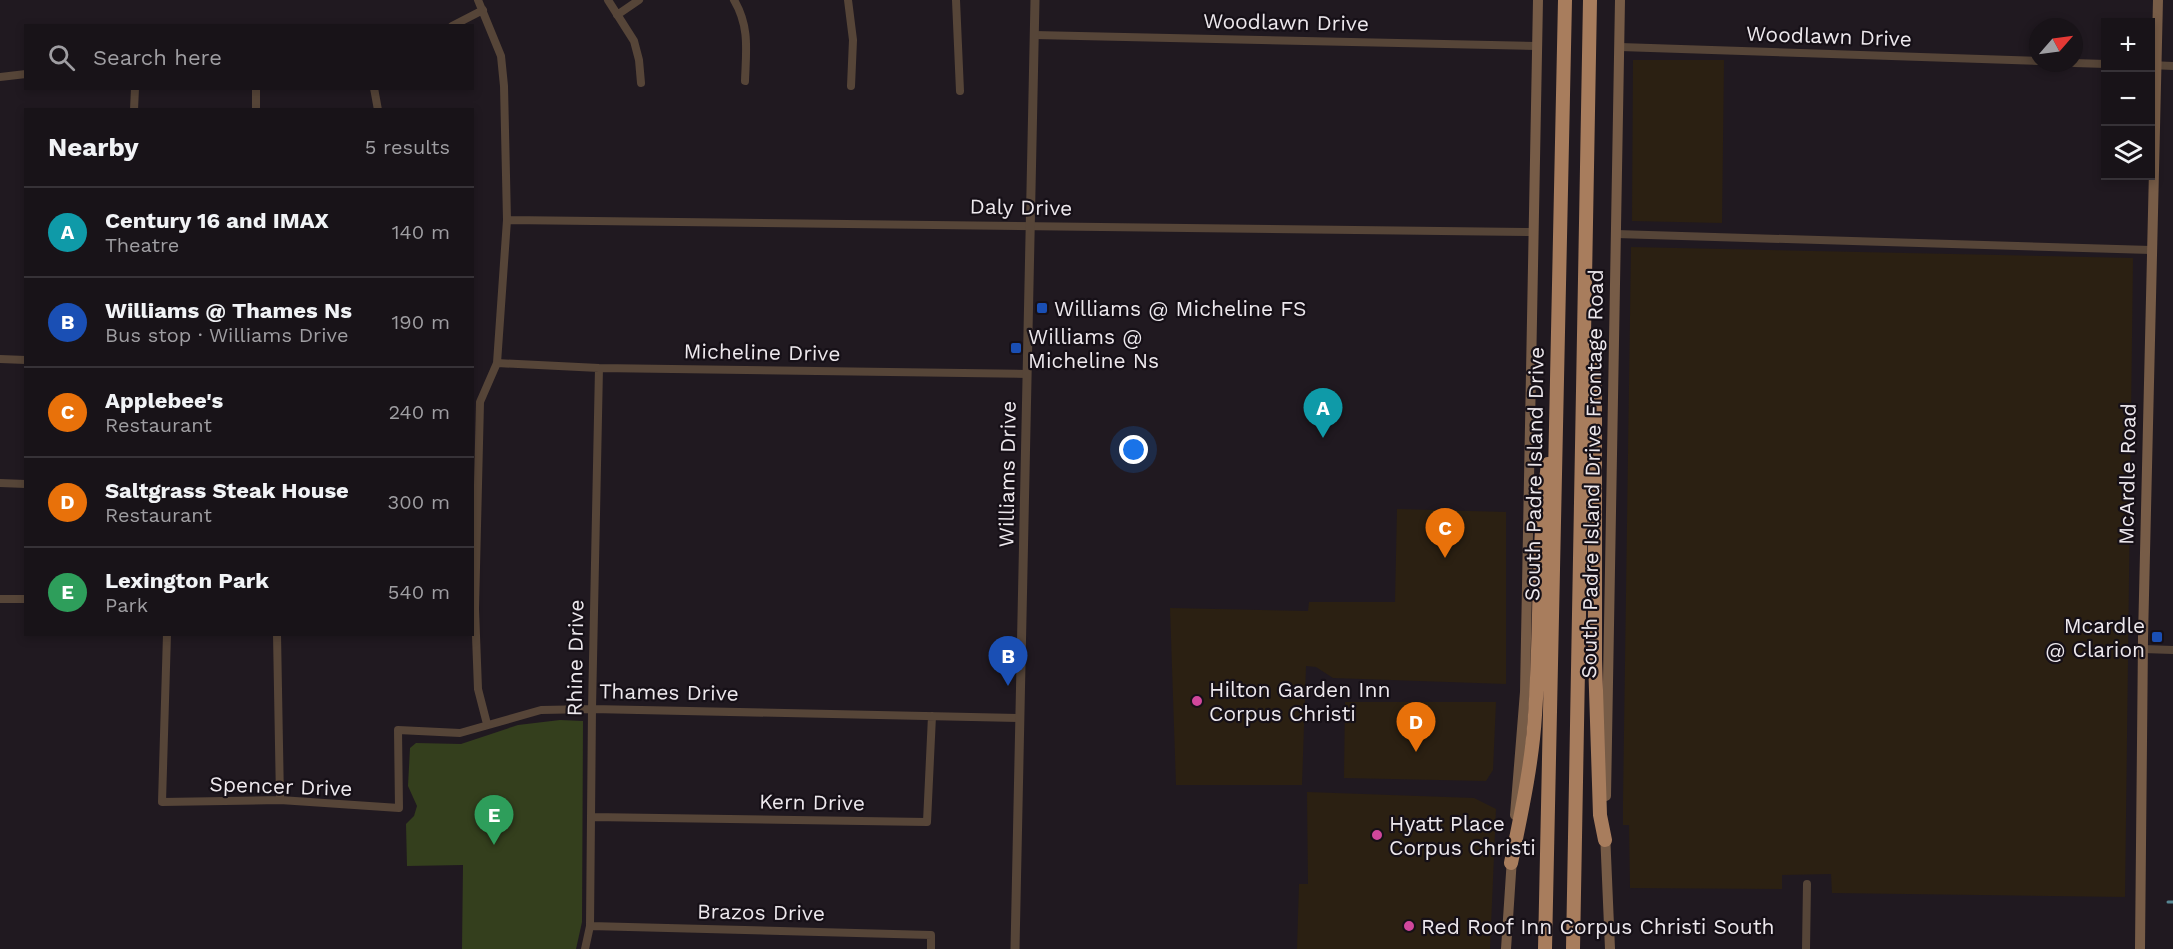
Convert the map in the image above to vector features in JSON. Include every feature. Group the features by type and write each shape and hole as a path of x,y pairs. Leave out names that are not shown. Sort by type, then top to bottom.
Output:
{"highway":[{"name":"South Padre Island Drive","path":"1545,949 1564,0"},
{"path":"1573,949 1590,0"},
{"path":"1586,302 1595,391 1595,659 1600,815 1605,840"},
{"path":"1511,863 1531,762 1536,712 1538,600 1545,489 1557,397"}],"main road":[{"path":"1506,949 1525,692 1538,0"},
{"name":"South Padre Island Drive Frontage Road","path":"1610,949 1605,840 1620,0"},
{"name":"McArdle Road","path":"2155,49 2158,0"},
{"name":"McArdle Road","path":"2140,949 2154,72"}],"street":[{"path":"478,0 501,56 507,220 497,363 480,402 474,609 478,688 487,724"},
{"path":"608,0 634,41 639,60 641,83"},
{"path":"617,15 639,0"},
{"path":"734,0 743,14 746,30 746,81"},
{"path":"848,0 853,40 851,86"},
{"path":"956,0 960,91"},
{"name":"Williams Drive","path":"1014,949 1035,0"},
{"path":"456,24 483,10"},
{"name":"Woodlawn Drive","path":"1034,35 1537,45"},
{"name":"Woodlawn Drive","path":"1620,47 2029,61"},
{"path":"2083,63 2101,64"},
{"path":"2155,65 2173,66"},
{"path":"0,78 24,74"},
{"path":"134,108 135,90"},
{"path":"256,90 256,108"},
{"path":"374,90 378,108"},
{"name":"Daly Drive","path":"507,220 1534,232"},
{"path":"1616,234 2151,250"},
{"path":"0,359 24,360"},
{"name":"Micheline Drive","path":"497,363 599,368 1027,374"},
{"name":"Rhine Drive","path":"585,949 590,926 591,709 599,368"},
{"path":"0,483 24,484"},
{"path":"0,599 24,600"},
{"name":"Spencer Drive","path":"167,636 162,802 280,800 399,808"},
{"path":"277,636 280,800"},
{"path":"2143,650 2173,650"},
{"name":"Thames Drive","path":"399,808 398,730 460,733 541,710 591,709 1019,718"},
{"name":"Kern Drive","path":"591,817 927,822 932,716"},
{"path":"1806,949 1807,884"},
{"name":"Brazos Drive","path":"590,926 931,934 931,949"}],"shaded area":[{"path":"1633,60 1724,60 1722,223 1632,221"},
{"path":"1631,247 2133,258 2125,897 1832,893 1831,874 1782,875 1782,889 1630,888 1629,825 1623,825 1623,801"},
{"path":"1397,509 1506,512 1506,684 1333,678 1316,667 1306,666 1302,785 1176,785 1170,608 1308,611 1309,602 1395,602"},
{"path":"1345,702 1496,702 1493,770 1486,781 1344,778"},
{"path":"1307,792 1474,798 1496,809 1490,949 1297,949 1299,884 1308,884"}],"green space":[{"path":"560,720 583,721 582,922 576,949 462,949 463,865 407,866 406,824 414,816 417,806 408,786 410,748 416,743 461,744 518,725"}],"waterway":[{"path":"2168,902 2173,902"}],"place":[{"name":"Williams @ Micheline FS","path":"1042,308"},
{"name":"Williams @ Micheline Ns","path":"1016,348"},
{"name":"Century 16 and IMAX","path":"1323,438"},
{"name":"Applebee's","path":"1445,558"},
{"name":"Mcardle @ Clarion","path":"2157,637"},
{"name":"Williams @ Thames Ns","path":"1008,686"},
{"name":"Hilton Garden Inn Corpus Christi","path":"1197,701"},
{"name":"Saltgrass Steak House","path":"1416,752"},
{"name":"Hyatt Place Corpus Christi","path":"1377,835"},
{"name":"Lexington Park","path":"494,845"},
{"name":"Red Roof Inn Corpus Christi South","path":"1409,926"}]}
